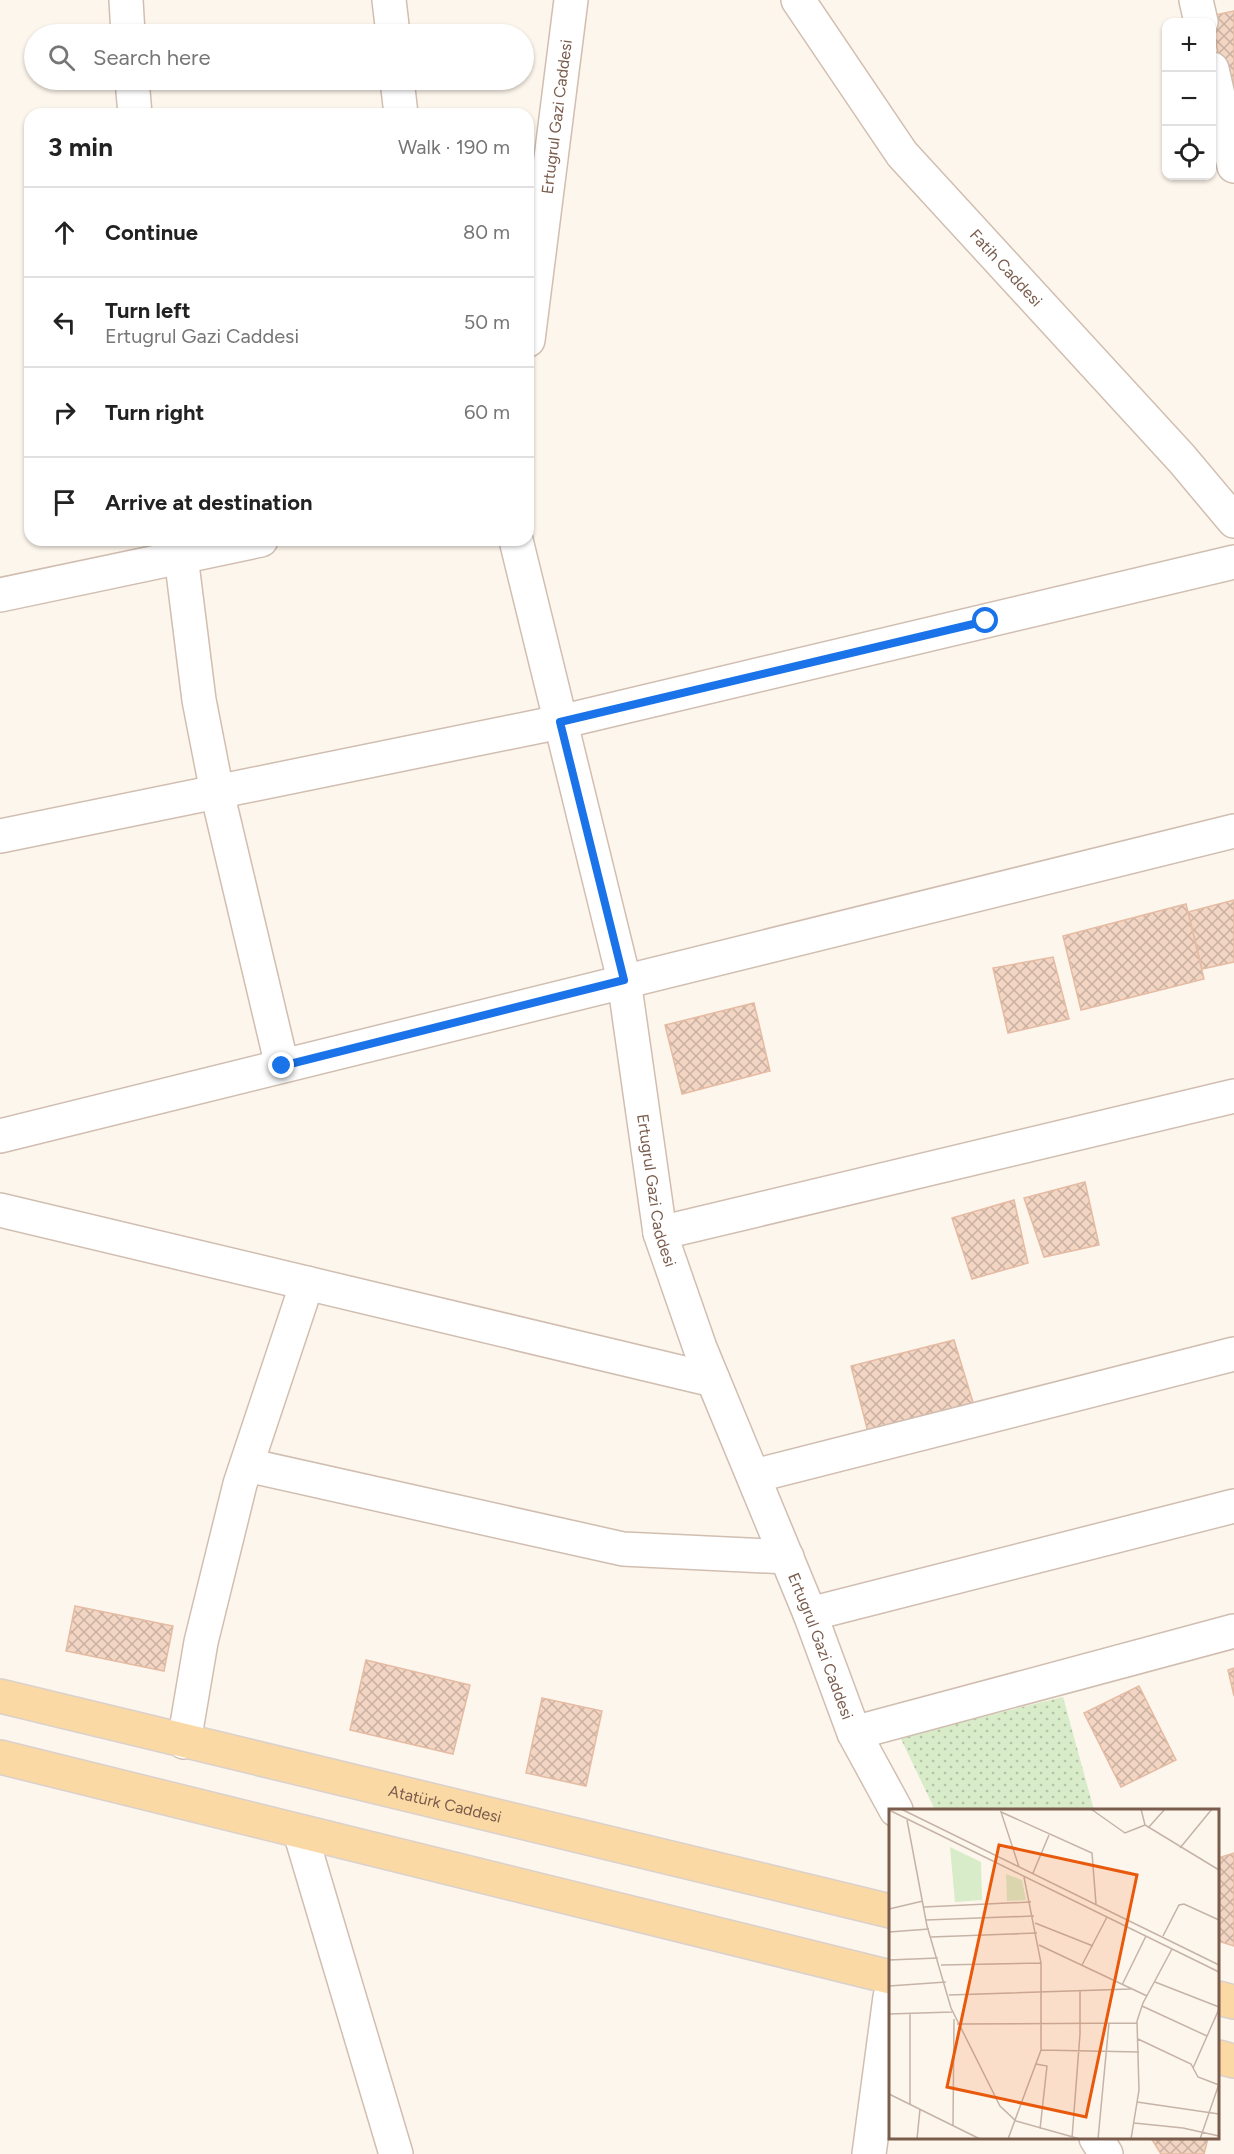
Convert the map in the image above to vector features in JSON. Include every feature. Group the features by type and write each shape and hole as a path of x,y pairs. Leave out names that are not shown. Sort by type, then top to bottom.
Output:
{"main road":[{"name":"Atatürk Caddesi","path":"0,1696 889,1911"},
{"path":"0,1758 889,1977"},
{"path":"1219,1998 1234,2001"},
{"path":"1219,2057 1234,2061"}],"street":[{"path":"126,0 128,24"},
{"path":"389,0 392,24"},
{"name":"Ertugrul Gazi Caddesi","path":"534,293 571,0"},
{"name":"Fatih Caddesi","path":"798,0 902,154 1182,459 1234,521"},
{"path":"1196,0 1200,18"},
{"path":"1213,72 1234,166"},
{"path":"133,90 134,108"},
{"path":"398,90 400,108"},
{"path":"0,595 180,548 200,546"},
{"name":"Ertugrul Gazi Caddesi","path":"517,546 624,980 660,1233 713,1380 810,1614 854,1733 895,1809"},
{"path":"180,548 199,700 217,792 282,1066"},
{"path":"0,836 560,722 1234,562"},
{"path":"0,1136 1234,831"},
{"path":"660,1233 1234,1096"},
{"path":"0,1210 713,1380"},
{"path":"183,1742 201,1642 247,1465 307,1283"},
{"path":"754,1476 1234,1354"},
{"path":"247,1465 623,1549 787,1557"},
{"path":"810,1614 1234,1506"},
{"path":"854,1733 1234,1631"},
{"path":"300,1832 396,2154"},
{"path":"869,2154 889,2011"},
{"path":"1097,2139 1106,2154"}],"green space":[{"path":"1063,1697 1094,1809 935,1809 900,1737"}],"building":[{"path":"1234,11 1234,96 1228,98 1216,43 1216,18 1210,16"},
{"path":"1234,900 1234,962 1202,969 1188,912"},
{"path":"1186,904 1204,979 1081,1010 1063,936"},
{"path":"1053,957 1069,1019 1008,1033 993,968"},
{"path":"754,1003 770,1071 682,1094 665,1025"},
{"path":"1085,1182 1099,1245 1044,1257 1024,1198"},
{"path":"1014,1200 1028,1263 972,1279 952,1218"},
{"path":"954,1340 975,1409 869,1436 851,1366"},
{"path":"75,1606 173,1626 164,1671 66,1651"},
{"path":"366,1660 470,1685 453,1754 350,1730"},
{"path":"1234,1668 1234,1696 1228,1670"},
{"path":"1139,1686 1176,1760 1121,1787 1084,1713"},
{"path":"542,1698 602,1711 586,1786 526,1773"},
{"path":"1234,1853 1234,1946 1219,1941 1219,1858"},
{"path":"1152,2139 1208,2139 1204,2154 1161,2154"}],"route":[{"path":"282,1066 624,980 560,722 986,621"}]}
